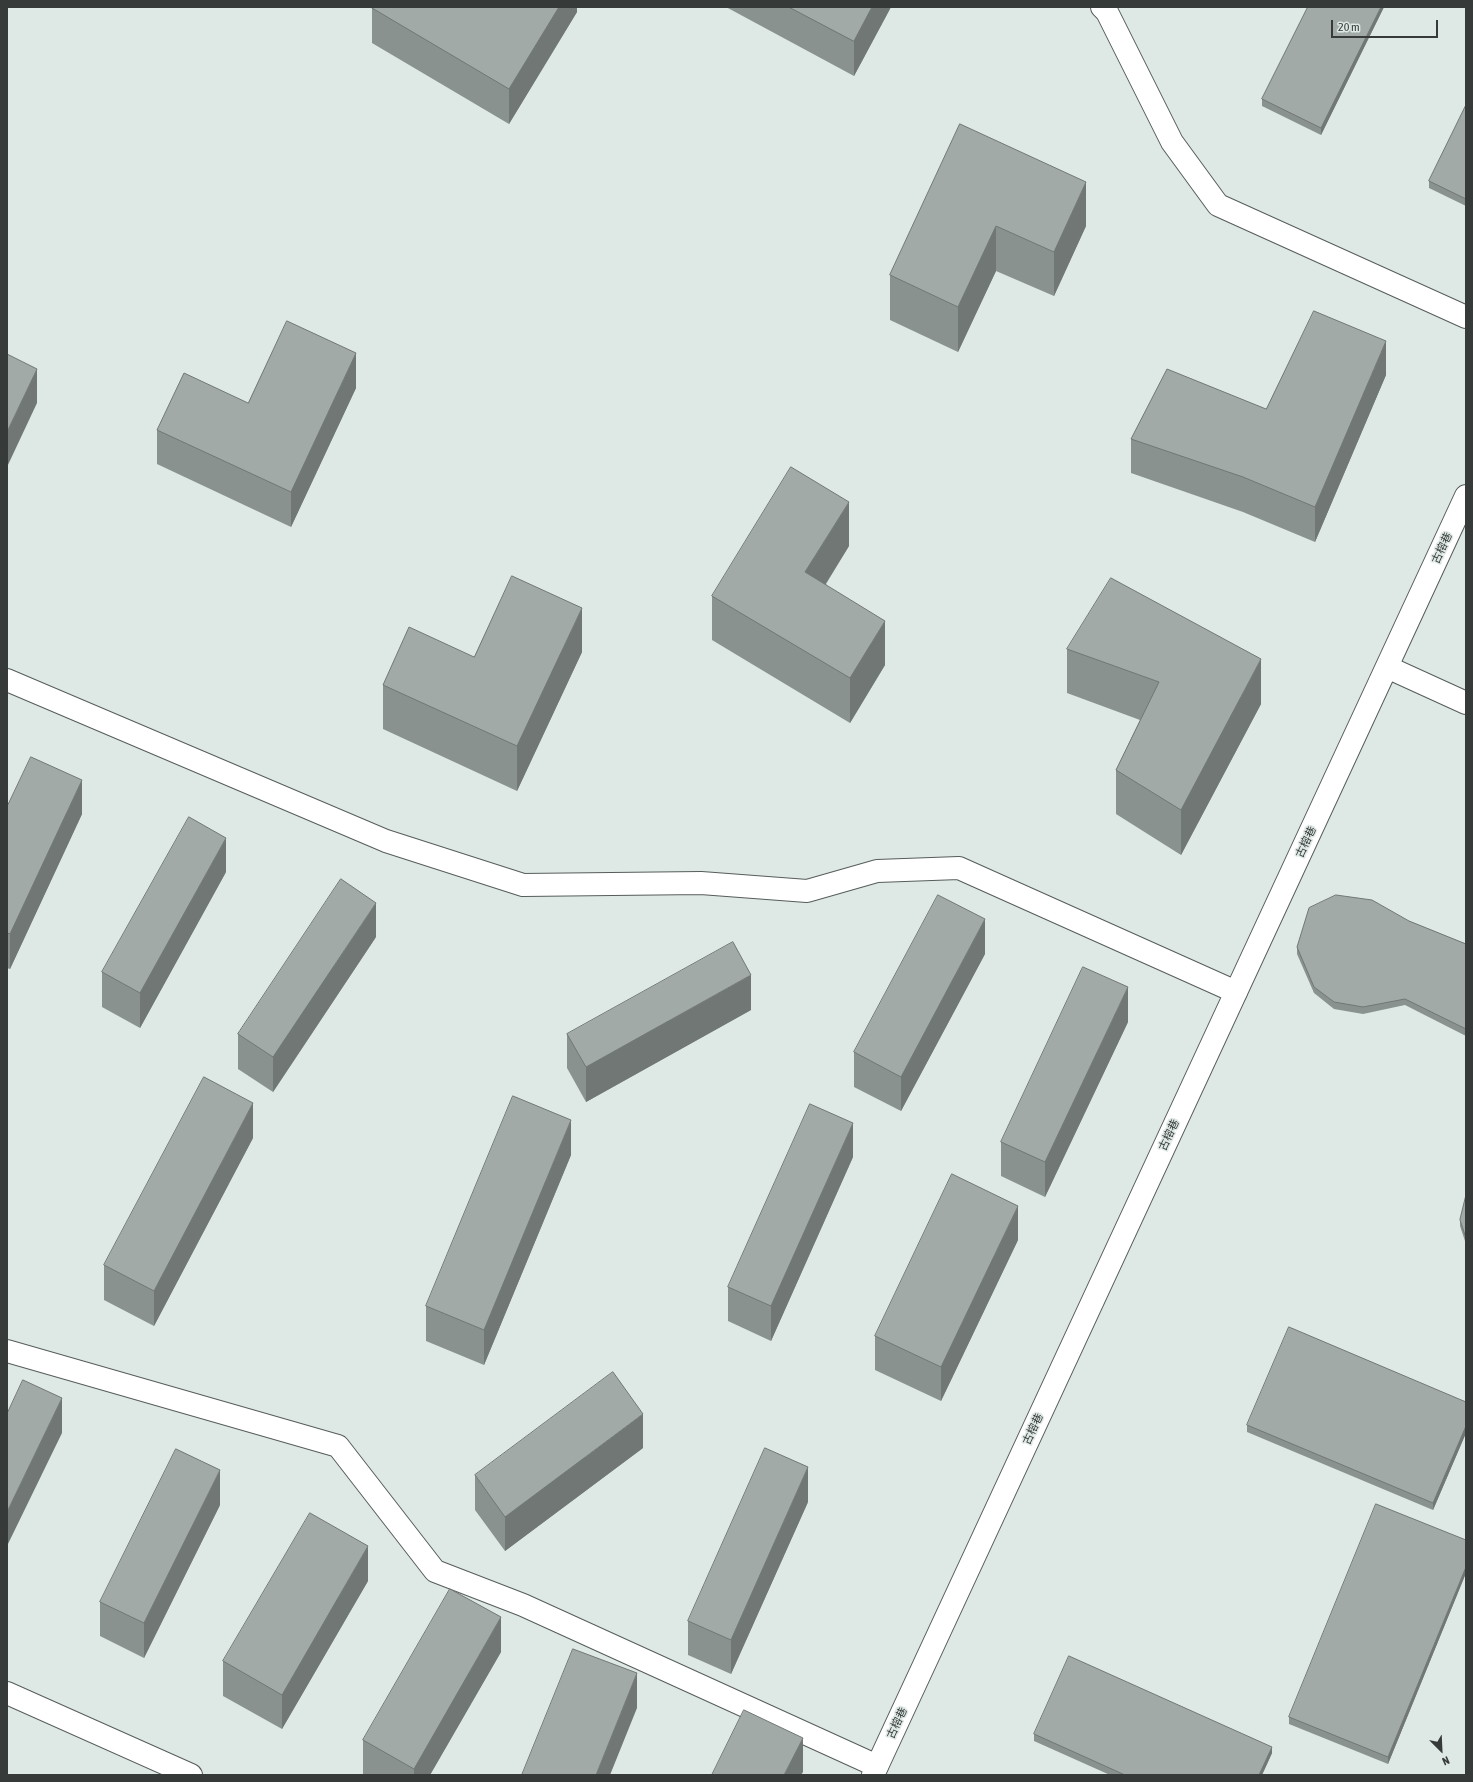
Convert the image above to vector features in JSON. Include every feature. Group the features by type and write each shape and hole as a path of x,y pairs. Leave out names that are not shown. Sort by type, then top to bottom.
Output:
{"street":[{"path":"1102,7 1107,12 1172,142 1218,205 1466,317"},
{"name":"古榕巷","path":"875,1771 1466,496"},
{"path":"1387,667 1466,703"},
{"path":"7,680 386,841 523,885 701,883 807,891 877,871 959,868 1236,992"},
{"path":"7,1351 338,1446 435,1571 523,1605 875,1771"},
{"path":"7,1693 191,1775"}],"building":[{"path":"559,7 509,89 372,8"},
{"path":"789,7 872,7 854,41"},
{"path":"1308,7 1381,7 1321,128 1262,99"},
{"path":"1466,105 1466,199 1429,181"},
{"path":"960,124 1086,182 1054,252 996,226 958,307 890,275"},
{"path":"1314,311 1386,341 1315,507 1243,477 1131,439 1167,369 1266,409"},
{"path":"287,321 356,353 291,492 157,430 184,373 248,403"},
{"path":"7,354 37,369 7,432"},
{"path":"791,467 849,502 805,572 885,621 850,678 712,596"},
{"path":"512,576 582,608 517,746 383,685 409,627 474,657"},
{"path":"1111,578 1261,659 1181,810 1116,770 1159,682 1067,649"},
{"path":"31,757 82,780 10,934 7,933 7,807"},
{"path":"189,817 226,838 140,993 102,972"},
{"path":"341,879 376,903 273,1057 238,1034"},
{"path":"938,895 985,919 901,1077 854,1052"},
{"path":"1336,895 1372,900 1409,921 1466,944 1466,1029 1405,999 1363,1007 1334,1002 1314,987 1297,947 1309,908"},
{"path":"733,942 751,975 586,1067 567,1034"},
{"path":"1083,967 1128,987 1045,1162 1001,1142"},
{"path":"204,1077 253,1103 154,1291 104,1265"},
{"path":"513,1096 571,1120 484,1330 426,1306"},
{"path":"810,1104 853,1123 771,1306 728,1287"},
{"path":"952,1174 1018,1206 941,1367 875,1336"},
{"path":"1466,1195 1466,1238 1460,1220"},
{"path":"1289,1327 1466,1402 1466,1426 1433,1503 1247,1425"},
{"path":"613,1372 643,1414 505,1517 475,1475"},
{"path":"23,1380 62,1398 7,1512 7,1414"},
{"path":"765,1448 808,1467 731,1640 688,1621"},
{"path":"176,1449 220,1470 144,1623 100,1602"},
{"path":"1376,1504 1466,1540 1466,1567 1388,1757 1289,1717"},
{"path":"310,1513 368,1546 282,1695 223,1661"},
{"path":"450,1589 501,1617 414,1769 363,1740"},
{"path":"573,1649 637,1673 596,1775 522,1775"},
{"path":"1069,1656 1272,1747 1259,1775 1125,1775 1034,1734"},
{"path":"744,1710 803,1738 784,1775 712,1775"}]}
